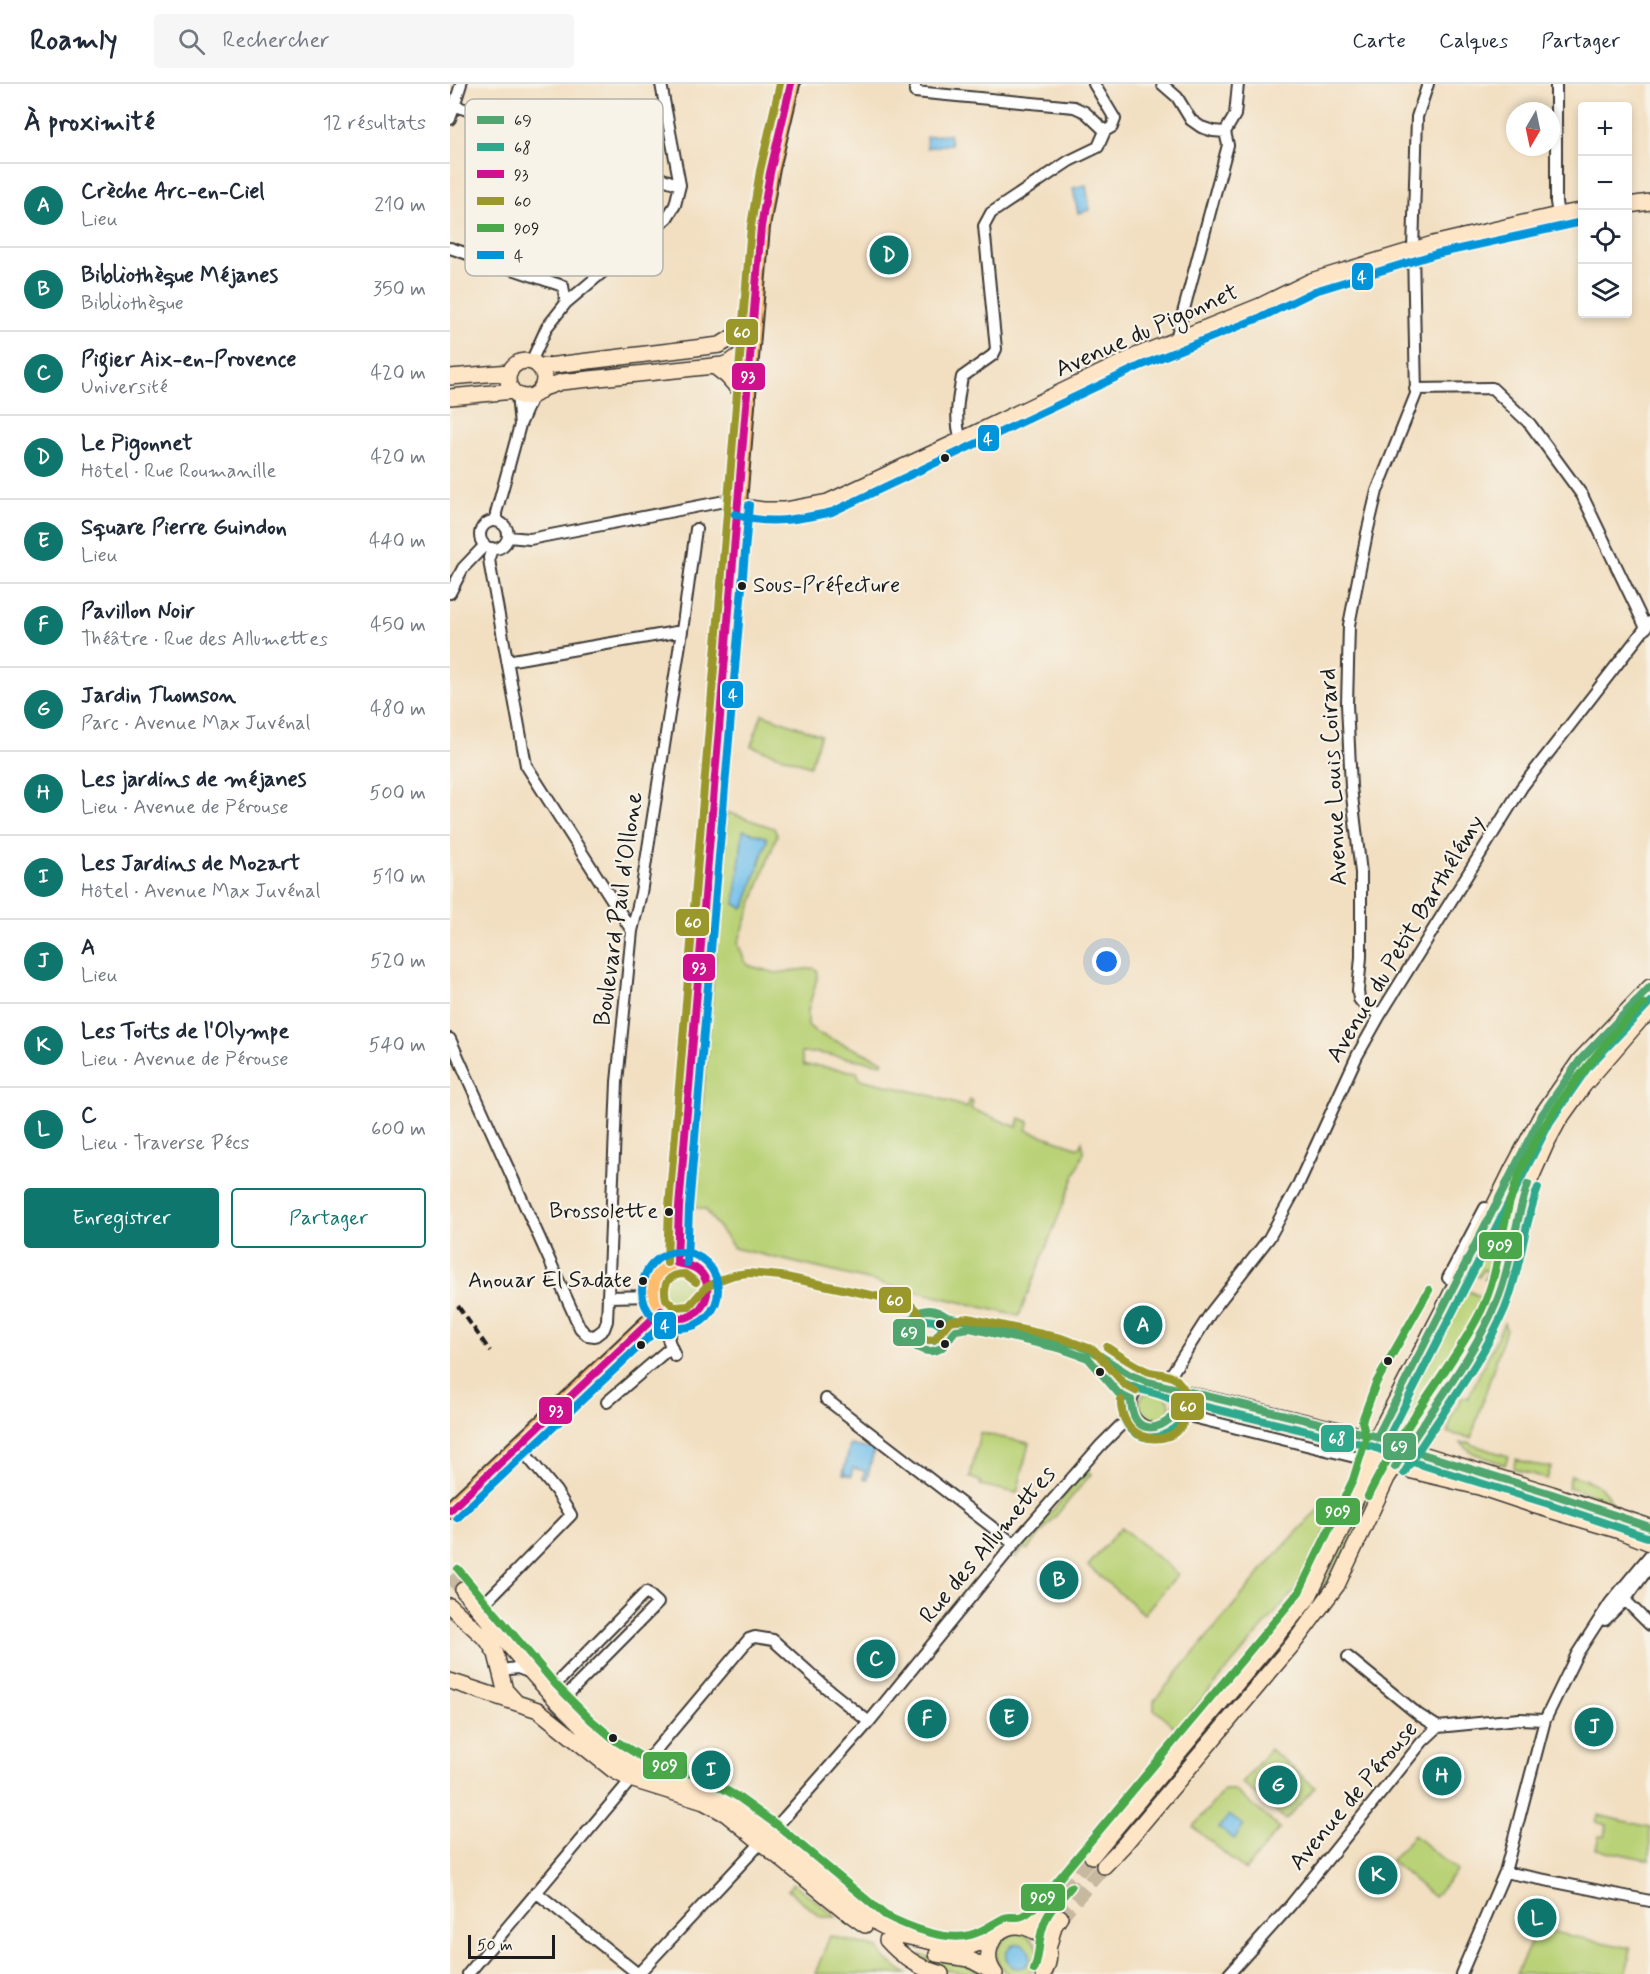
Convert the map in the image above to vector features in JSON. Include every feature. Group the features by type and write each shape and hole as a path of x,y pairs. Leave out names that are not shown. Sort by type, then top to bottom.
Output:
{"main road":[{"path":"677,1263 679,1207 761,227 768,184 791,84"},
{"path":"1632,204 1650,202"},
{"name":"Avenue du Pigonnet","path":"739,504 763,510 785,510 828,502 1136,356 1260,306 1311,281 1413,250 1578,212"},
{"path":"720,345 736,335 755,309"},
{"path":"450,397 526,393 561,382 714,366 730,363 740,356 752,342"},
{"path":"526,393 509,385 510,372 517,363 535,364 720,345 740,356 750,375"},
{"path":"526,393 544,378 535,364"},
{"path":"714,366 727,376 748,400"},
{"path":"450,378 510,372"},
{"path":"1650,987 1580,1060 1541,1116 1377,1437 1361,1490 1308,1598 1098,1861 1139,1827 1324,1604 1337,1585 1387,1478 1443,1395 1490,1317 1507,1270 1522,1198 1559,1120 1584,1085 1640,1020 1650,1013"},
{"path":"677,1263 694,1266 702,1272 706,1280 708,1294 704,1306 687,1318 663,1308 652,1287 660,1270 677,1263"},
{"path":"450,1510 663,1308"},
{"path":"1377,1437 1406,1449 1650,1527"},
{"path":"1371,1461 1479,1487 1617,1530 1650,1543"},
{"path":"463,1590 554,1697 635,1774"},
{"path":"450,1606 488,1641 496,1654 505,1690 515,1701"},
{"path":"450,1681 538,1710 550,1717 613,1770 635,1774 704,1802 726,1814 766,1837 879,1924 900,1935 956,1947 971,1947 1009,1928 1026,1927 1054,1912 1054,1926 1048,1949 1047,1965 1042,1974"},
{"path":"766,1837 844,1910 887,1940 897,1952 923,1969 941,1974"},
{"path":"1026,1927 1036,1932 1044,1940 1048,1949"},
{"path":"994,1973 988,1954 995,1937"},
{"path":"887,1940 909,1947 969,1959 994,1973"}],"street":[{"path":"450,119 452,104 461,84"},
{"path":"661,84 680,185 675,205 663,221"},
{"path":"915,84 915,92 1074,107 1085,112 1105,131"},
{"path":"961,440 957,426 957,407 962,377 993,356 996,349 984,226 991,213 1069,160 1098,147 1105,131 1113,127 1114,119 1094,84"},
{"path":"1162,84 1177,97 1191,120 1201,127 1225,132"},
{"path":"1176,339 1228,145 1225,132 1235,115 1238,84"},
{"name":"Avenue Louis Coirard","path":"1380,1015 1363,1004 1359,999 1358,991 1361,957 1361,873 1351,787 1347,704 1349,625 1377,491 1416,394 1413,250 1417,117 1428,84"},
{"path":"1556,84 1556,202 1558,215"},
{"path":"663,179 680,185"},
{"path":"450,248 465,253"},
{"path":"533,276 563,286 588,285"},
{"path":"535,364 547,327 566,303 598,276"},
{"path":"563,286 566,303"},
{"path":"1415,389 1492,388 1530,424 1582,495 1648,625"},
{"path":"496,521 496,513 520,425 526,393"},
{"path":"508,537 530,539 730,500 739,504"},
{"path":"450,593 463,568 489,547 501,547 508,537 506,528 500,522 487,523 481,529 481,538 489,547 490,566 526,765 632,931"},
{"name":"Boulevard Paul d'Ollone","path":"450,1039 583,1333 594,1336 604,1329 607,1321 617,1082 632,931 641,893 696,529"},
{"name":"Avenue du Petit Barthélémy","path":"1168,1386 1212,1311 1269,1238 1297,1187 1357,1056 1380,1015 1522,787 1648,625"},
{"path":"507,662 682,631"},
{"path":"1448,1278 1530,1126 1541,1116"},
{"path":"607,1402 673,1351 668,1339 663,1308 608,1297"},
{"path":"1168,1386 1177,1400 1176,1413 1170,1423 1156,1429 1147,1428 1134,1418 1131,1406 1135,1392 1149,1382 1168,1386 1377,1437"},
{"path":"826,1399 1014,1544"},
{"name":"Rue des Allumettes","path":"640,1972 869,1722 1014,1544 1120,1426 1131,1406"},
{"path":"1176,1413 1371,1461"},
{"name":"Rue des Allumettes","path":"1120,1426 1134,1418"},
{"path":"479,1609 571,1515 524,1440"},
{"path":"1461,1974 1505,1872 1545,1720 1577,1654 1610,1603 1650,1555"},
{"path":"1594,1631 1625,1600 1650,1566"},
{"path":"646,1592 658,1603 554,1697 646,1592"},
{"path":"1625,1600 1650,1625"},
{"path":"468,1974 749,1639 755,1637 773,1641 869,1722"},
{"path":"1348,1657 1419,1715 1438,1727"},
{"path":"500,1670 518,1668 532,1673"},
{"name":"Avenue de Pérouse","path":"1230,1973 1267,1933 1422,1742 1438,1727 1519,1719 1545,1720"},
{"path":"1505,1872 1650,1902"},
{"path":"536,1892 640,1972 653,1974"}],"green space":[{"path":"762,714 821,735 810,766 751,746"},
{"path":"727,812 774,828 777,835 738,943 745,962 750,966 776,973 813,968 817,970 818,975 808,1010 808,1025 817,1033 883,1061 882,1064 818,1053 801,1053 804,1066 857,1072 860,1079 933,1096 967,1108 970,1100 973,1101 971,1109 1017,1127 1020,1118 1029,1122 1026,1130 1079,1148 1082,1141 1084,1152 1019,1316 734,1248 705,1209 694,1207"},
{"path":"1650,1000 1650,1006 1598,1061 1514,1207 1497,1278 1492,1282 1484,1279 1488,1272 1483,1269 1479,1277 1471,1274 1536,1144 1563,1097 1595,1058"},
{"path":"682,1270 697,1276 703,1291 697,1306 682,1312 667,1306 661,1291 667,1276"},
{"path":"1464,1289 1483,1300 1484,1308 1480,1321 1414,1418 1397,1414"},
{"path":"1504,1323 1506,1329 1471,1438 1448,1433 1452,1415 1463,1396 1468,1398"},
{"path":"1154,1391 1165,1396 1170,1407 1165,1418 1154,1423 1143,1418 1138,1407 1143,1396"},
{"path":"1200,1399 1335,1432 1333,1435 1292,1429 1199,1406"},
{"path":"980,1433 1029,1443 1017,1493 980,1485 981,1482 970,1477"},
{"path":"1461,1443 1471,1443 1508,1456 1505,1465 1473,1453"},
{"path":"1516,1459 1551,1467 1547,1479 1513,1468"},
{"path":"1087,1470 1091,1474 1027,1550 1024,1548 1016,1558 1014,1556"},
{"path":"1571,1475 1589,1481 1604,1490 1610,1501 1568,1487"},
{"path":"1328,1499 1336,1510 1298,1586 1177,1729 1154,1709 1154,1701 1271,1560"},
{"path":"1362,1503 1367,1505 1328,1587 1311,1612 1198,1747 1194,1743 1316,1596 1328,1576"},
{"path":"1121,1527 1178,1574 1144,1614 1088,1566"},
{"path":"1189,1748 1193,1752 1096,1868 1092,1864"},
{"path":"1270,1749 1315,1787 1286,1820 1242,1783"},
{"path":"1224,1790 1234,1790 1280,1828 1245,1870 1193,1827"},
{"path":"1598,1815 1650,1827 1650,1860 1596,1849 1599,1836 1605,1837 1607,1825 1596,1822"},
{"path":"1414,1835 1457,1871 1434,1897 1391,1861"},
{"path":"793,1883 836,1917 821,1917 788,1890"},
{"path":"1537,1929 1631,1948 1626,1974 1516,1974"},
{"path":"1018,1934 1026,1936 1033,1940 1039,1955 1037,1963 1033,1970 1026,1974 1010,1974 1003,1970 999,1963 997,1955 999,1947 1003,1940 1010,1936"},
{"path":"830,1936 878,1948 885,1959 907,1974 815,1974"},
{"path":"921,1955 965,1964 986,1974 960,1973 936,1968 919,1962"}],"water":[{"path":"949,134 951,144 927,148 926,137"},
{"path":"1086,185 1090,210 1078,213 1073,188"},
{"path":"743,830 766,837 767,841 745,907 742,908 735,904"},
{"path":"850,1445 874,1450 867,1479 863,1479 865,1471 853,1468 851,1476 843,1474"},
{"path":"1229,1815 1244,1826 1234,1839 1219,1828"},
{"path":"1013,1944 1023,1944 1030,1951 1030,1961 1023,1968 1013,1968 1006,1961 1006,1951"}],"tunnel":[{"path":"450,1576 463,1590"},
{"path":"1048,1907 1092,1856"},
{"path":"1060,1917 1104,1866"}],"railway":[{"path":"458,1306 490,1351"}],"transit line":[{"name":"60","path":"667,1263 669,1206 751,226 760,171 780,84"},
{"name":"93","path":"677,1263 679,1207 761,227 770,173 791,84"},
{"name":"4","path":"735,514 747,518 771,520 795,519 832,512 1140,366 1264,316 1315,291 1436,254 1578,223"},
{"name":"4","path":"687,1263 689,1208 749,505"},
{"name":"69","path":"1377,1437 1541,1116 1580,1060 1650,987"},
{"name":"68","path":"1386,1442 1550,1122 1588,1067 1650,1002"},
{"name":"909","path":"1368,1496 1401,1437 1461,1346 1481,1311 1495,1271 1510,1201 1526,1159 1537,1139 1561,1100 1589,1064 1622,1024 1644,1004"},
{"name":"69","path":"1395,1467 1462,1367 1486,1325 1501,1289 1528,1184"},
{"name":"68","path":"1404,1473 1471,1372 1495,1330 1510,1293 1538,1188"},
{"name":"4","path":"673,1252 687,1252 701,1258 712,1269 716,1275 718,1290 716,1305 707,1317 695,1326 673,1328 659,1322 648,1311 642,1297 642,1283 648,1269 659,1258 673,1252"},
{"name":"93","path":"661,1311 674,1317 688,1317 696,1313 706,1299 706,1282 702,1274 693,1267 677,1263"},
{"name":"60","path":"696,1282 685,1274 671,1278 665,1288 666,1299 674,1307 689,1306 705,1288 734,1275 748,1273 781,1276 909,1303 919,1316 921,1335 927,1340 935,1339 950,1321 968,1318 1061,1338 1094,1350 1126,1386 1136,1391"},
{"name":"909","path":"458,1569 556,1685 616,1741 645,1759 706,1779 738,1797 777,1825 885,1915 938,1935 960,1937 975,1934 1004,1918 1024,1915 1037,1905 1299,1592 1353,1480 1366,1438 1362,1421 1376,1383 1429,1290"},
{"name":"69","path":"1131,1400 1119,1394 1088,1358 1059,1348 970,1328 956,1330 939,1349 925,1351 914,1345 909,1338 908,1329 917,1314 925,1310 935,1311 947,1317 1078,1345 1096,1353 1130,1375 1148,1382 1377,1437 1406,1449 1650,1527"},
{"name":"93","path":"450,1510 661,1311"},
{"name":"4","path":"457,1518 668,1319"},
{"name":"68","path":"926,1320 934,1321 944,1327 934,1340 926,1340 919,1333 920,1326 926,1320"},
{"name":"60","path":"1107,1347 1142,1369 1177,1380 1185,1392 1188,1405 1185,1420 1177,1431 1167,1437 1154,1438 1142,1436 1131,1428 1124,1416 1121,1400"},
{"name":"68","path":"1136,1391 1124,1383 1168,1398 1374,1447 1403,1459 1647,1537"},
{"name":"68","path":"1121,1400 1123,1414 1128,1425 1143,1437 1163,1435 1184,1420"},
{"name":"69","path":"1131,1400 1132,1411 1136,1419 1147,1427 1161,1425 1176,1413"},
{"name":"909","path":"1034,1970 1045,1921 1071,1887"}],"place":[{"name":"Le Pigonnet","path":"889,255"},
{"name":"Sous-Préfecture","path":"742,586"},
{"name":"Brossolette","path":"669,1212"},
{"name":"Anouar El Sadate","path":"643,1281"},
{"name":"Crèche Arc-en-Ciel","path":"1143,1325"},
{"name":"Bibliothèque Méjanes","path":"1059,1580"},
{"name":"Pigier Aix-en-Provence","path":"876,1659"},
{"name":"Square Pierre Guindon","path":"1009,1718"},
{"name":"Pavillon Noir","path":"927,1719"},
{"name":"A","path":"1594,1727"},
{"name":"Les Jardins de Mozart","path":"711,1770"},
{"name":"Les jardins de méjanes","path":"1442,1776"},
{"name":"Jardin Thomson","path":"1278,1785"},
{"name":"Les Toits de l'Olympe","path":"1378,1875"},
{"name":"C","path":"1537,1918"}]}
